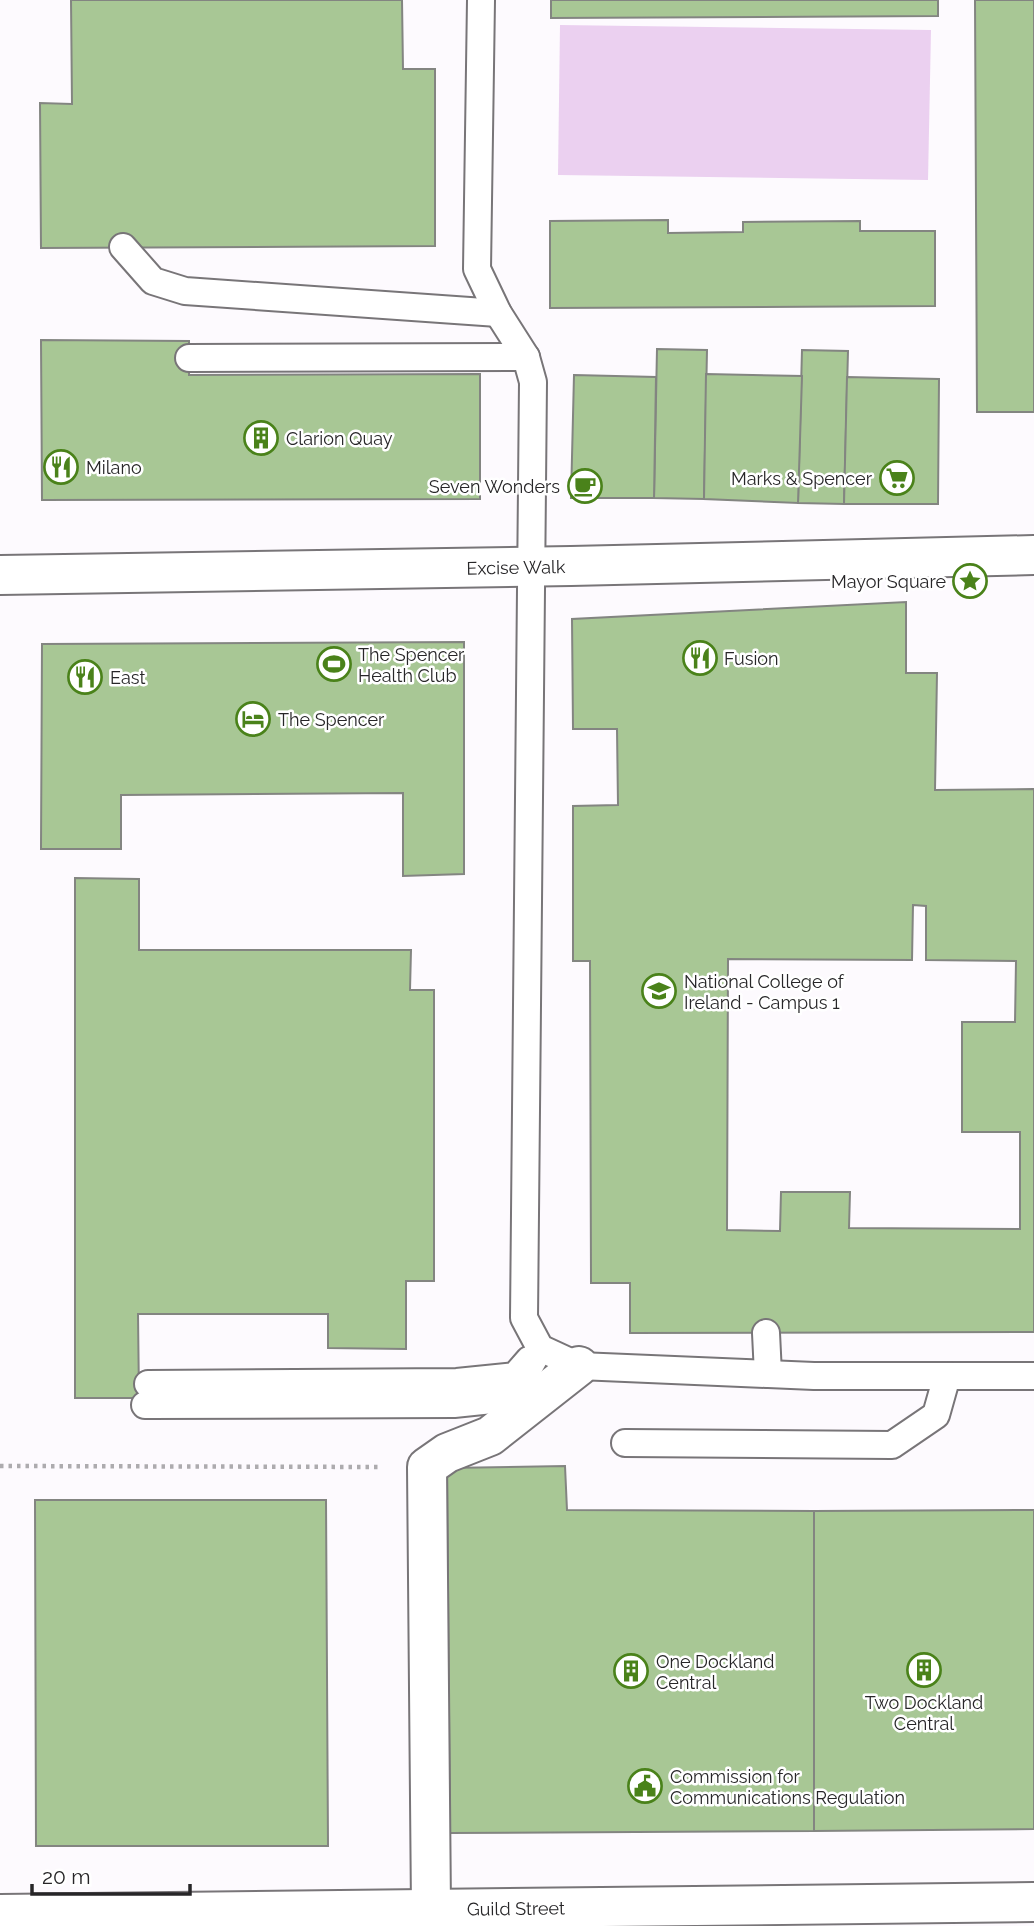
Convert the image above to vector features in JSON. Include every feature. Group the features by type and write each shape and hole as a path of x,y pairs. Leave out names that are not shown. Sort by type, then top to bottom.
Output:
{"street":[{"name":"Excise Walk","path":"0,575 1034,555"},
{"path":"431,1908 427,1467 447,1453 490,1436 579,1366"},
{"name":"Guild Street","path":"0,1914 342,1918 431,1908 1034,1902"}],"lane":[{"path":"481,0 477,268 498,313 526,357 533,382 524,1318 540,1348 579,1366 768,1374 1034,1376"},
{"path":"123,247 153,281 185,291 498,313"},
{"path":"189,358 526,357"},
{"path":"766,1333 768,1374"},
{"path":"147,1394 454,1404 512,1398 540,1348"},
{"path":"625,1443 892,1445 936,1415 947,1376"}],"path":[{"path":"0,1466 427,1467"}],"shaded area":[{"path":"560,25 931,30 928,180 558,175"}],"building":[{"path":"71,0 402,0 403,69 435,69 435,246 41,248 40,103 72,104"},
{"path":"551,0 938,0 938,16 551,18"},
{"path":"975,0 1034,0 1034,412 977,412"},
{"path":"668,220 668,233 743,232 743,222 860,221 860,231 935,231 935,306 550,308 550,221"},
{"name":"Clarion Quay","path":"41,340 189,341 189,375 480,374 480,499 42,500"},
{"path":"657,349 707,350 704,499 654,498"},
{"path":"802,350 848,351 844,504 798,503"},
{"path":"706,374 802,376 798,503 704,499"},
{"path":"574,375 656,377 654,498 571,498"},
{"path":"847,377 939,379 938,504 844,504"},
{"name":"National College of Ireland - Campus 1","path":"906,602 906,673 937,673 935,790 1034,789 1034,1332 630,1333 630,1283 591,1283 590,961 573,961 573,806 618,805 617,729 573,729 572,619","holes":["913,905 926,906 926,960 1016,961 1015,1022 962,1022 962,1132 1020,1132 1020,1229 849,1228 850,1192 781,1192 780,1231 727,1230 728,959 912,960"]},
{"name":"The Spencer","path":"464,642 464,874 403,876 403,793 121,795 121,849 41,849 42,644"},
{"path":"75,878 139,879 139,950 411,950 410,990 434,990 434,1281 406,1281 406,1349 328,1348 328,1314 138,1314 139,1398 75,1398"},
{"name":"One Dockland Central","path":"565,1466 567,1510 814,1511 814,1831 450,1833 447,1468"},
{"path":"35,1500 326,1500 328,1846 36,1846"},
{"name":"Two Dockland Central","path":"1034,1510 1034,1829 814,1831 814,1511"}],"place":[{"name":"Clarion Quay","path":"261,438"},
{"name":"Milano","path":"61,467"},
{"name":"Marks & Spencer","path":"897,478"},
{"name":"Seven Wonders","path":"585,486"},
{"name":"Mayor Square","path":"970,581"},
{"name":"Fusion","path":"700,658"},
{"name":"The Spencer Health Club","path":"334,664"},
{"name":"East","path":"85,677"},
{"name":"The Spencer","path":"253,719"},
{"name":"National College of Ireland - Campus 1","path":"659,991"},
{"name":"Two Dockland Central","path":"924,1670"},
{"name":"One Dockland Central","path":"631,1671"},
{"name":"Commission for Communications Regulation","path":"645,1786"}]}
